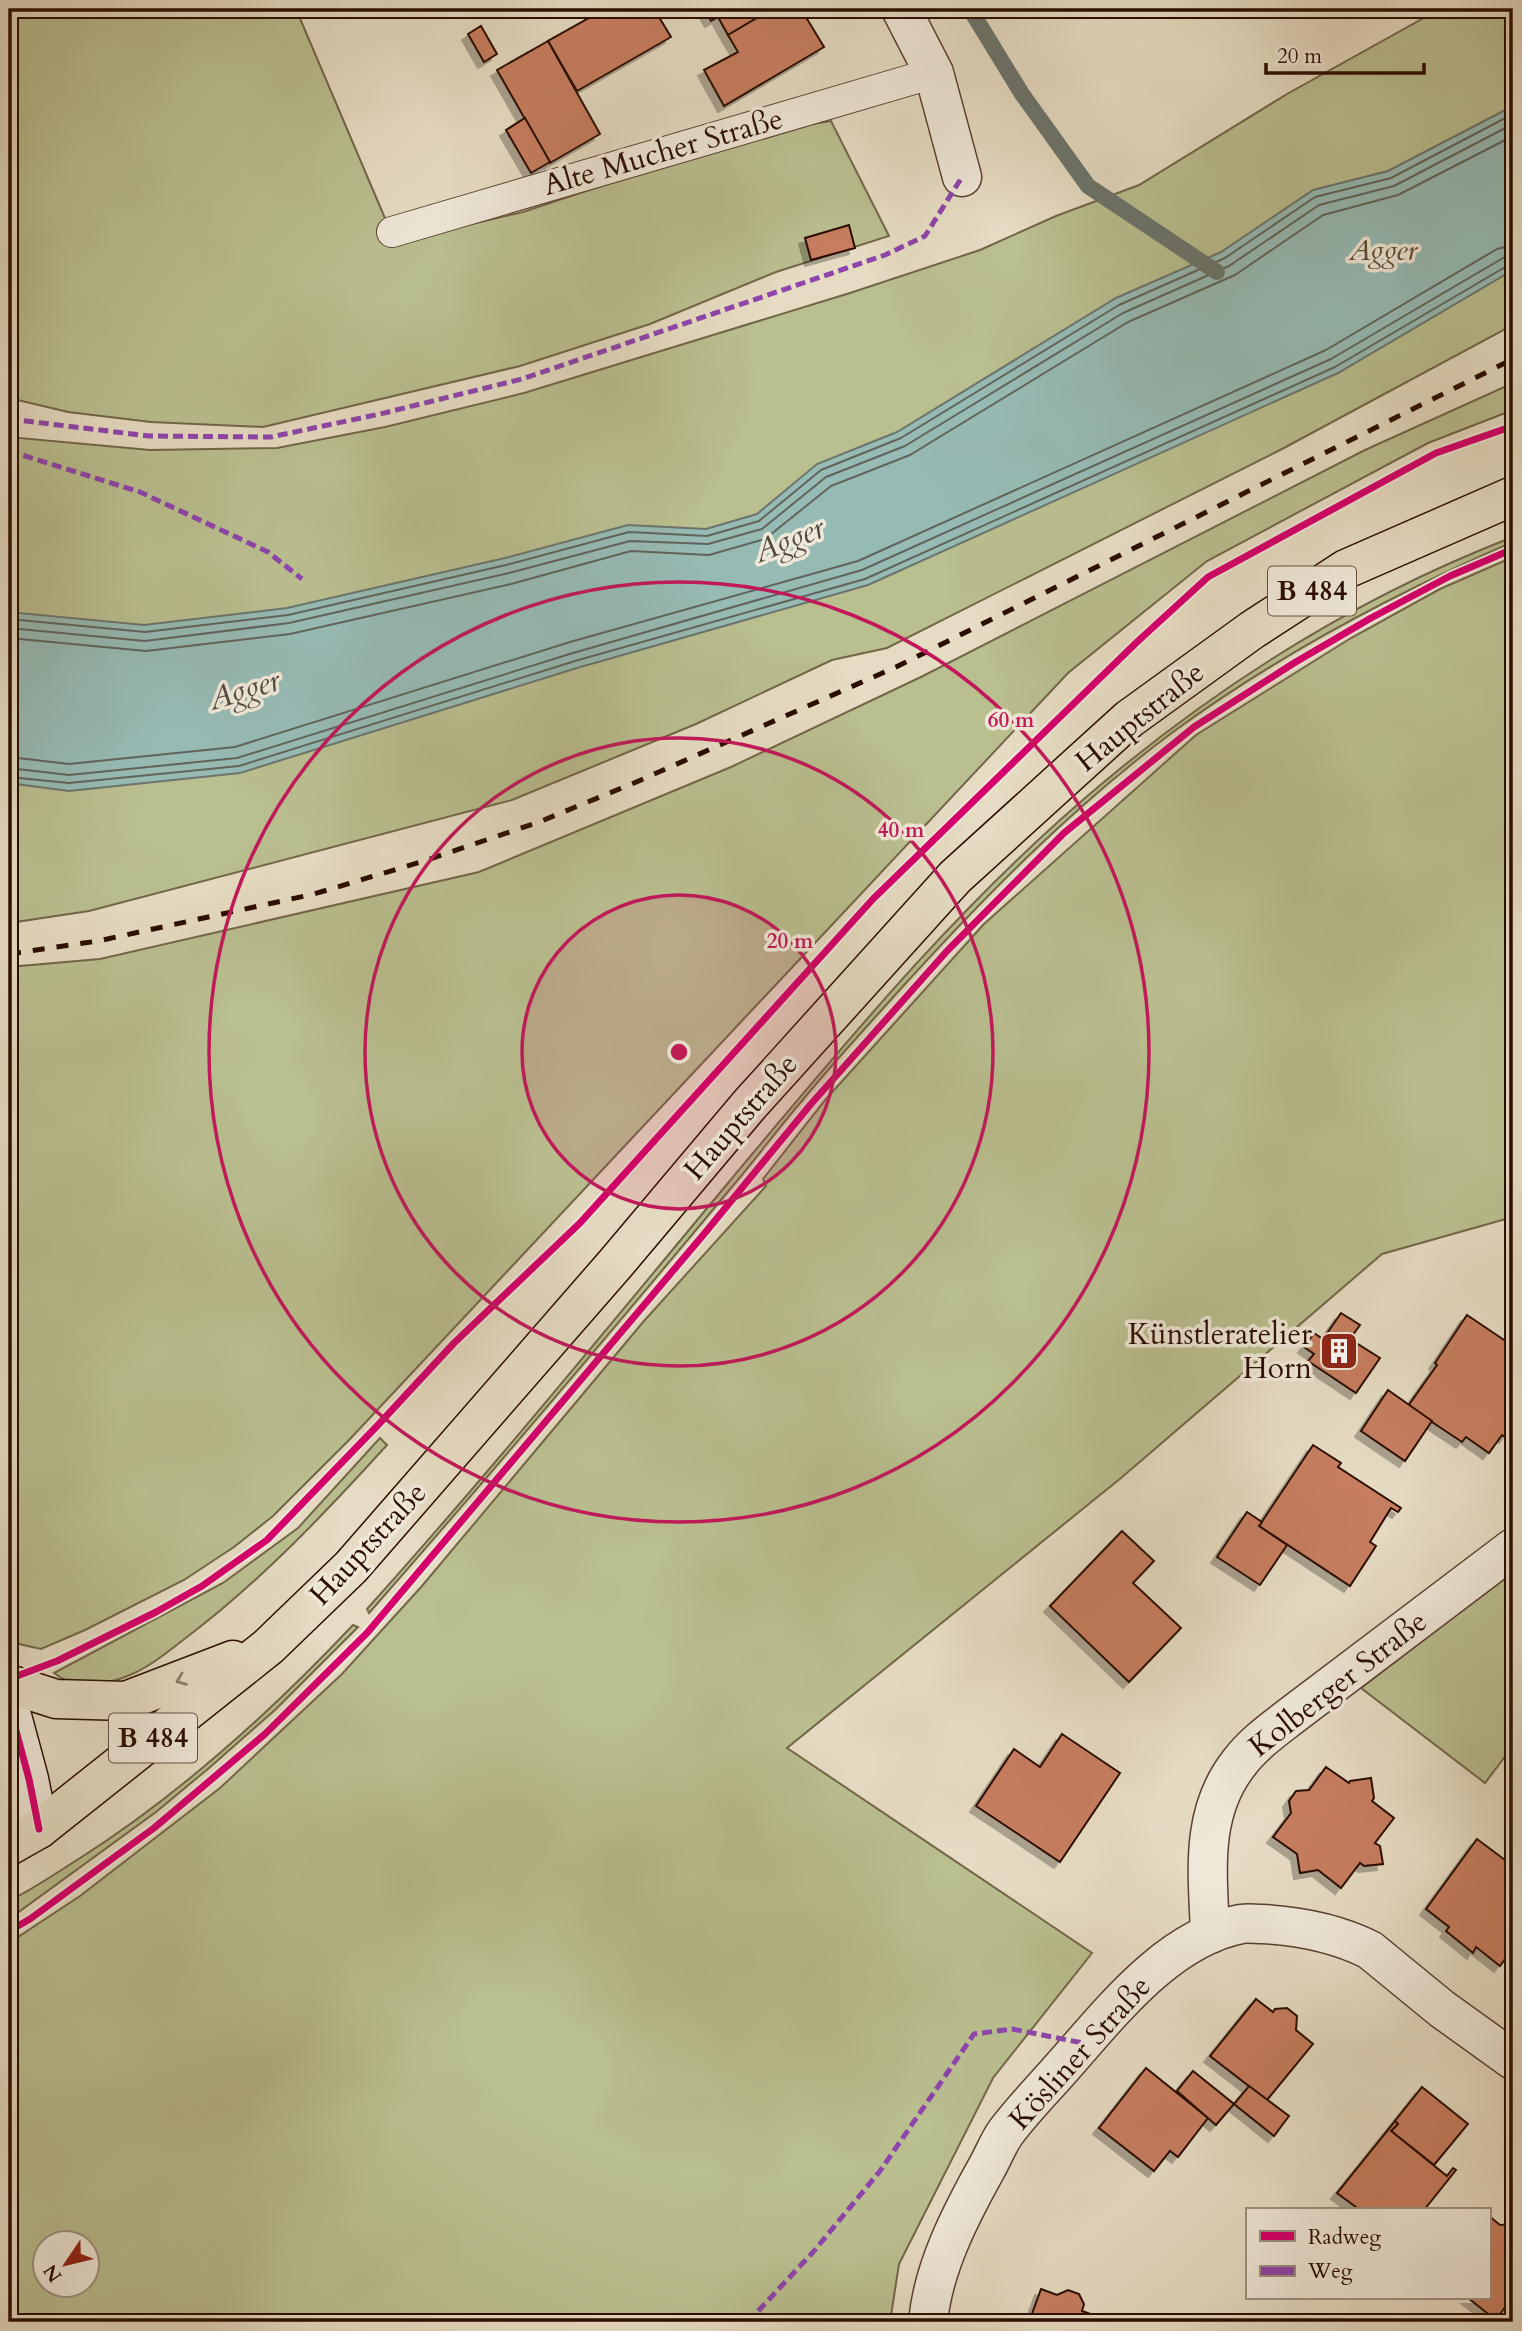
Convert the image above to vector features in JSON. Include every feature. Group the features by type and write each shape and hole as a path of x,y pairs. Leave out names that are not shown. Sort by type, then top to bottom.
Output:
{"main road":[{"name":"Hauptstraße","path":"24,1838 268,1647 351,1567 616,1263 750,1104 955,877 1129,719 1252,630 1346,569 1513,496"},
{"name":"B 484","path":"9,1684 56,1699 127,1701 268,1647"}],"street":[{"path":"901,9 933,73 962,177"},
{"name":"Kolberger Straße","path":"1210,1934 1208,1835 1218,1797 1238,1763 1263,1737 1513,1548"},
{"path":"9,1705 29,1779 24,1838"},
{"path":"9,1788 24,1838"},
{"name":"Kösliner Straße","path":"928,2322 941,2267 962,2213 1006,2133 1127,1994 1186,1946 1210,1934 1242,1923 1269,1924 1311,1929 1356,1943 1370,1950 1442,2009 1513,2060"}],"lane":[{"name":"Alte Mucher Straße","path":"392,232 933,73"}],"green space":[{"path":"9,9 296,9 387,223 417,237 523,212 673,162 792,127 831,121 889,236 776,272 650,324 520,366 263,427 151,422 68,412 9,398"},
{"name":"Agger","path":"1440,9 1513,9 1513,325 1282,449 887,648 832,660 696,724 512,800 89,911 9,923 9,437 150,450 277,448 385,427 524,393 850,293 980,250 1056,216 1139,185 1287,94"},
{"path":"1513,383 1513,410 1428,443 1207,561 1068,673 350,1439 273,1516 234,1547 184,1580 85,1630 41,1649 19,1644 9,1632 9,967 100,959 479,872 731,767 923,676 1365,450"},
{"path":"1513,537 1513,542 1380,605 1254,677 1135,761 1028,856 928,959 824,1075 597,1348 369,1613 367,1609 504,1451 861,1025 1002,874 1104,782 1248,675 1351,613 1404,585"},
{"path":"1513,557 1513,1217 1382,1254 1121,1478 787,1748 1092,1953 993,2078 899,2264 890,2322 9,2322 9,1943 80,1896 220,1788 342,1674 422,1586 644,1321 766,1186 763,1179 826,1099 984,924 1196,735 1351,638 1440,589"},
{"path":"380,1438 387,1445 292,1546 241,1593 160,1658 130,1675 101,1683 71,1682 54,1673 223,1583 298,1528"},
{"path":"1513,1571 1513,1746 1485,1783 1361,1688"},
{"path":"353,1625 358,1627 275,1710 209,1768 156,1812 9,1919 9,1901 115,1835 188,1780 289,1690"}],"water":[{"name":"Agger","path":"1513,106 1513,270 1338,373 868,585 577,668 240,773 69,791 9,783 9,612 144,625 287,608 505,558 628,525 706,529 757,514 817,464 897,432 1116,298 1221,252 1313,190 1388,171"}],"building":[{"path":"605,9 661,9 656,12 671,37 577,91 548,41"},
{"path":"704,9 772,9 728,35 718,17 711,21"},
{"path":"772,9 801,9 824,47 724,106 704,70 738,52 728,35"},
{"path":"481,26 497,54 484,62 468,34"},
{"path":"548,41 600,134 550,163 497,70"},
{"path":"525,118 550,162 531,173 506,130"},
{"path":"849,225 855,248 811,260 805,238"},
{"name":"Künstleratelier Horn","path":"1341,1313 1360,1325 1350,1339 1380,1358 1356,1393 1308,1361 1314,1354 1304,1347 1314,1333 1323,1339"},
{"path":"1467,1315 1513,1346 1513,1425 1489,1453 1466,1437 1462,1442 1408,1406"},
{"path":"1388,1390 1432,1421 1405,1461 1361,1431"},
{"path":"1313,1445 1341,1463 1338,1467 1401,1508 1398,1512 1391,1508 1370,1542 1376,1546 1350,1586 1259,1526"},
{"path":"1247,1512 1262,1522 1259,1526 1287,1545 1260,1585 1217,1557"},
{"path":"1122,1531 1154,1561 1133,1583 1181,1628 1129,1682 1050,1606"},
{"path":"1062,1734 1120,1773 1060,1862 976,1806 1014,1749 1040,1767"},
{"path":"1326,1767 1349,1783 1371,1778 1374,1798 1372,1801 1394,1818 1375,1843 1380,1846 1383,1864 1364,1866 1360,1863 1341,1888 1318,1870 1300,1873 1297,1854 1273,1837 1291,1813 1289,1801 1296,1791 1309,1790"},
{"path":"1477,1839 1513,1866 1513,1948 1500,1966 1476,1947 1473,1953 1446,1931 1449,1927 1426,1909"},
{"path":"1256,1999 1273,2012 1275,2009 1287,2008 1297,2016 1296,2030 1313,2044 1267,2100 1210,2056"},
{"path":"1146,2068 1208,2118 1178,2157 1170,2151 1154,2171 1099,2128"},
{"path":"1193,2071 1234,2104 1216,2125 1177,2091"},
{"path":"1249,2086 1289,2116 1274,2136 1234,2104"},
{"path":"1422,2087 1468,2124 1434,2165 1391,2131 1398,2124 1395,2121"},
{"path":"1395,2121 1398,2124 1391,2131 1447,2176 1453,2168 1456,2170 1426,2208 1357,2208 1337,2193"},
{"path":"1490,2217 1500,2225 1513,2224 1513,2296 1496,2320 1471,2300 1490,2300"},
{"path":"1041,2289 1057,2295 1068,2290 1079,2294 1084,2304 1082,2311 1113,2322 1029,2322"}],"waterway":[{"path":"970,9 1022,94 1088,186 1217,272"}],"railway":[{"path":"9,954 98,941 314,894 539,822 896,667 1513,359"}],"marked path":[{"path":"9,419 149,436 271,437 380,414 522,379 885,255 925,236 962,177"},
{"path":"9,451 140,492 268,552 302,579"},
{"path":"748,2322 814,2251 880,2171 974,2034 1012,2029 1083,2043"}],"cycle path":[{"path":"9,1679 57,1661 156,1612 202,1586 267,1540 454,1343 580,1223 873,899 1137,642 1208,577 1436,453 1513,426"},
{"path":"9,1931 30,1919 154,1828 265,1734 367,1633 811,1104 947,951 1064,833 1194,727 1294,663 1450,576 1513,549"},
{"path":"9,1705 39,1829"}],"place":[{"name":"Künstleratelier Horn","path":"1339,1351"}]}
